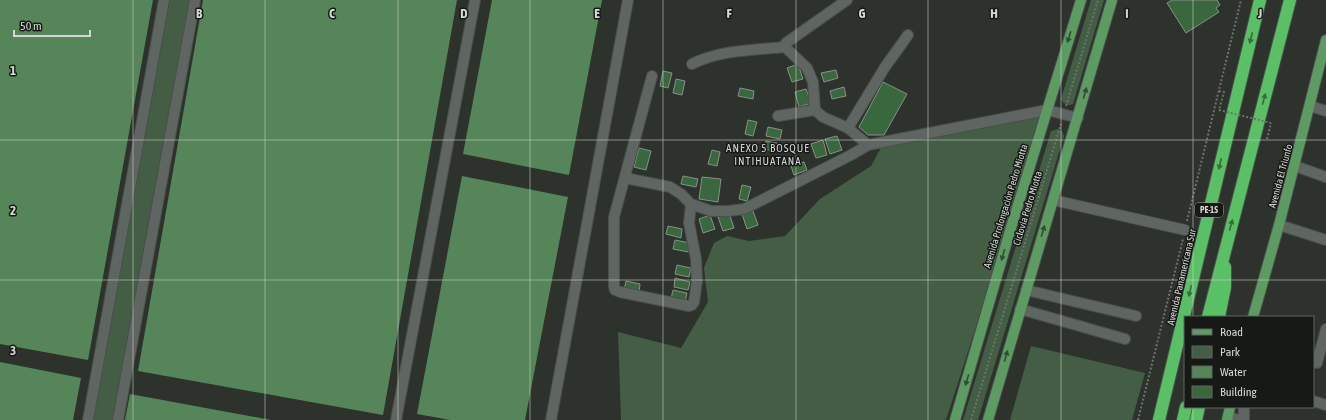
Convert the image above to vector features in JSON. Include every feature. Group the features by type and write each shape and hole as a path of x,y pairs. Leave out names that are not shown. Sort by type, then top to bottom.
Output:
{"highway":[{"name":"Avenida Panamericana Sur","path":"1159,420 1260,0"},
{"name":"PE-1S","path":"1208,316 1290,0"},
{"path":"1219,316 1225,287 1225,247"},
{"path":"1183,420 1186,408"},
{"path":"1196,420 1199,408"}],"main road":[{"name":"Avenida Prolongación Pedro Miotta","path":"955,420 1047,110 1082,0"},
{"path":"988,420 1112,0"},
{"name":"Avenida El Triunfo","path":"1253,316 1279,225 1326,40"}],"street":[{"path":"88,420 164,0"},
{"path":"118,420 195,0"},
{"path":"396,420 475,0"},
{"path":"551,420 628,0"},
{"path":"785,47 786,43 847,0"},
{"path":"848,128 885,67 908,35"},
{"path":"692,64 704,58 720,54 785,47 807,68 813,82 815,110 823,117 848,128 868,145"},
{"path":"652,76 614,218 615,290 689,306 692,305 694,302 697,280 696,259 689,223 691,204"},
{"path":"1310,106 1326,111"},
{"path":"778,116 815,110"},
{"path":"625,178 670,187 681,194 691,204 711,211 744,209 868,145 1047,110 1078,118"},
{"path":"1294,166 1326,177"},
{"path":"1053,200 1185,230"},
{"path":"1279,225 1326,240"},
{"path":"1026,290 1136,316"},
{"path":"1020,309 1125,339"},
{"path":"1318,363 1326,329"},
{"path":"1314,401 1326,405"},
{"path":"1244,408 1244,420"},
{"path":"1228,415 1240,420"}],"path":[{"name":"Ciclovía Pedro Miotta","path":"971,420 1098,0"},
{"path":"1138,420 1241,0"},
{"path":"1219,91 1224,92 1219,110 1271,123 1267,139"}],"green space":[{"path":"169,0 191,0 117,420 90,420"},
{"path":"1091,0 1104,0 1073,104 1068,105 1063,103 1061,99"},
{"path":"1039,116 1041,118 1041,125 946,420 621,420 618,332 681,348 708,302 704,268 714,243 727,236 749,241 785,236 820,199 871,166 883,144"},
{"path":"1058,129 1062,131 1064,136 978,420 963,420 1051,131"},
{"path":"1031,346 1145,373 1132,420 1010,420"}],"water":[{"path":"0,0 153,0 88,360 0,344"},
{"path":"203,0 457,0 383,415 138,371"},
{"path":"492,0 602,0 569,175 463,154"},
{"path":"462,176 568,197 525,420 450,420 417,414"},
{"path":"0,362 81,378 73,420 0,420"},
{"path":"130,394 271,420 125,420"}],"building":[{"path":"1172,0 1217,0 1220,5 1216,8 1219,12 1186,33 1167,3"},
{"path":"798,64 803,79 792,82 787,68"},
{"path":"836,70 838,78 824,82 821,73"},
{"path":"663,71 672,73 668,88 660,86"},
{"path":"676,79 685,81 682,95 673,93"},
{"path":"883,82 907,94 884,135 868,135 859,127"},
{"path":"844,87 846,96 832,99 830,91"},
{"path":"740,88 754,91 753,99 738,96"},
{"path":"806,89 811,103 799,107 795,92"},
{"path":"748,120 757,122 753,136 745,134"},
{"path":"768,127 782,130 780,139 766,136"},
{"path":"837,136 842,150 830,154 825,139"},
{"path":"823,140 827,155 816,158 811,144"},
{"path":"766,141 781,144 779,152 764,149"},
{"path":"639,148 651,151 646,170 634,167"},
{"path":"712,150 720,152 717,166 708,164"},
{"path":"804,162 807,170 794,175 791,166"},
{"path":"683,176 698,179 696,187 681,184"},
{"path":"702,177 721,179 718,202 699,199"},
{"path":"742,185 751,187 747,201 739,199"},
{"path":"753,211 758,225 747,229 742,214"},
{"path":"729,213 734,228 723,231 718,217"},
{"path":"710,215 715,229 703,233 699,219"},
{"path":"668,226 682,229 681,238 666,234"},
{"path":"675,240 690,243 688,252 673,249"},
{"path":"677,265 691,268 689,277 675,274"},
{"path":"675,278 690,282 688,290 674,287"},
{"path":"626,281 640,284 639,293 624,290"},
{"path":"673,290 687,293 685,302 671,299"}],"district":[{"name":"ANEXO 5 BOSQUE INTIHUATANA","path":"768,154"}]}
